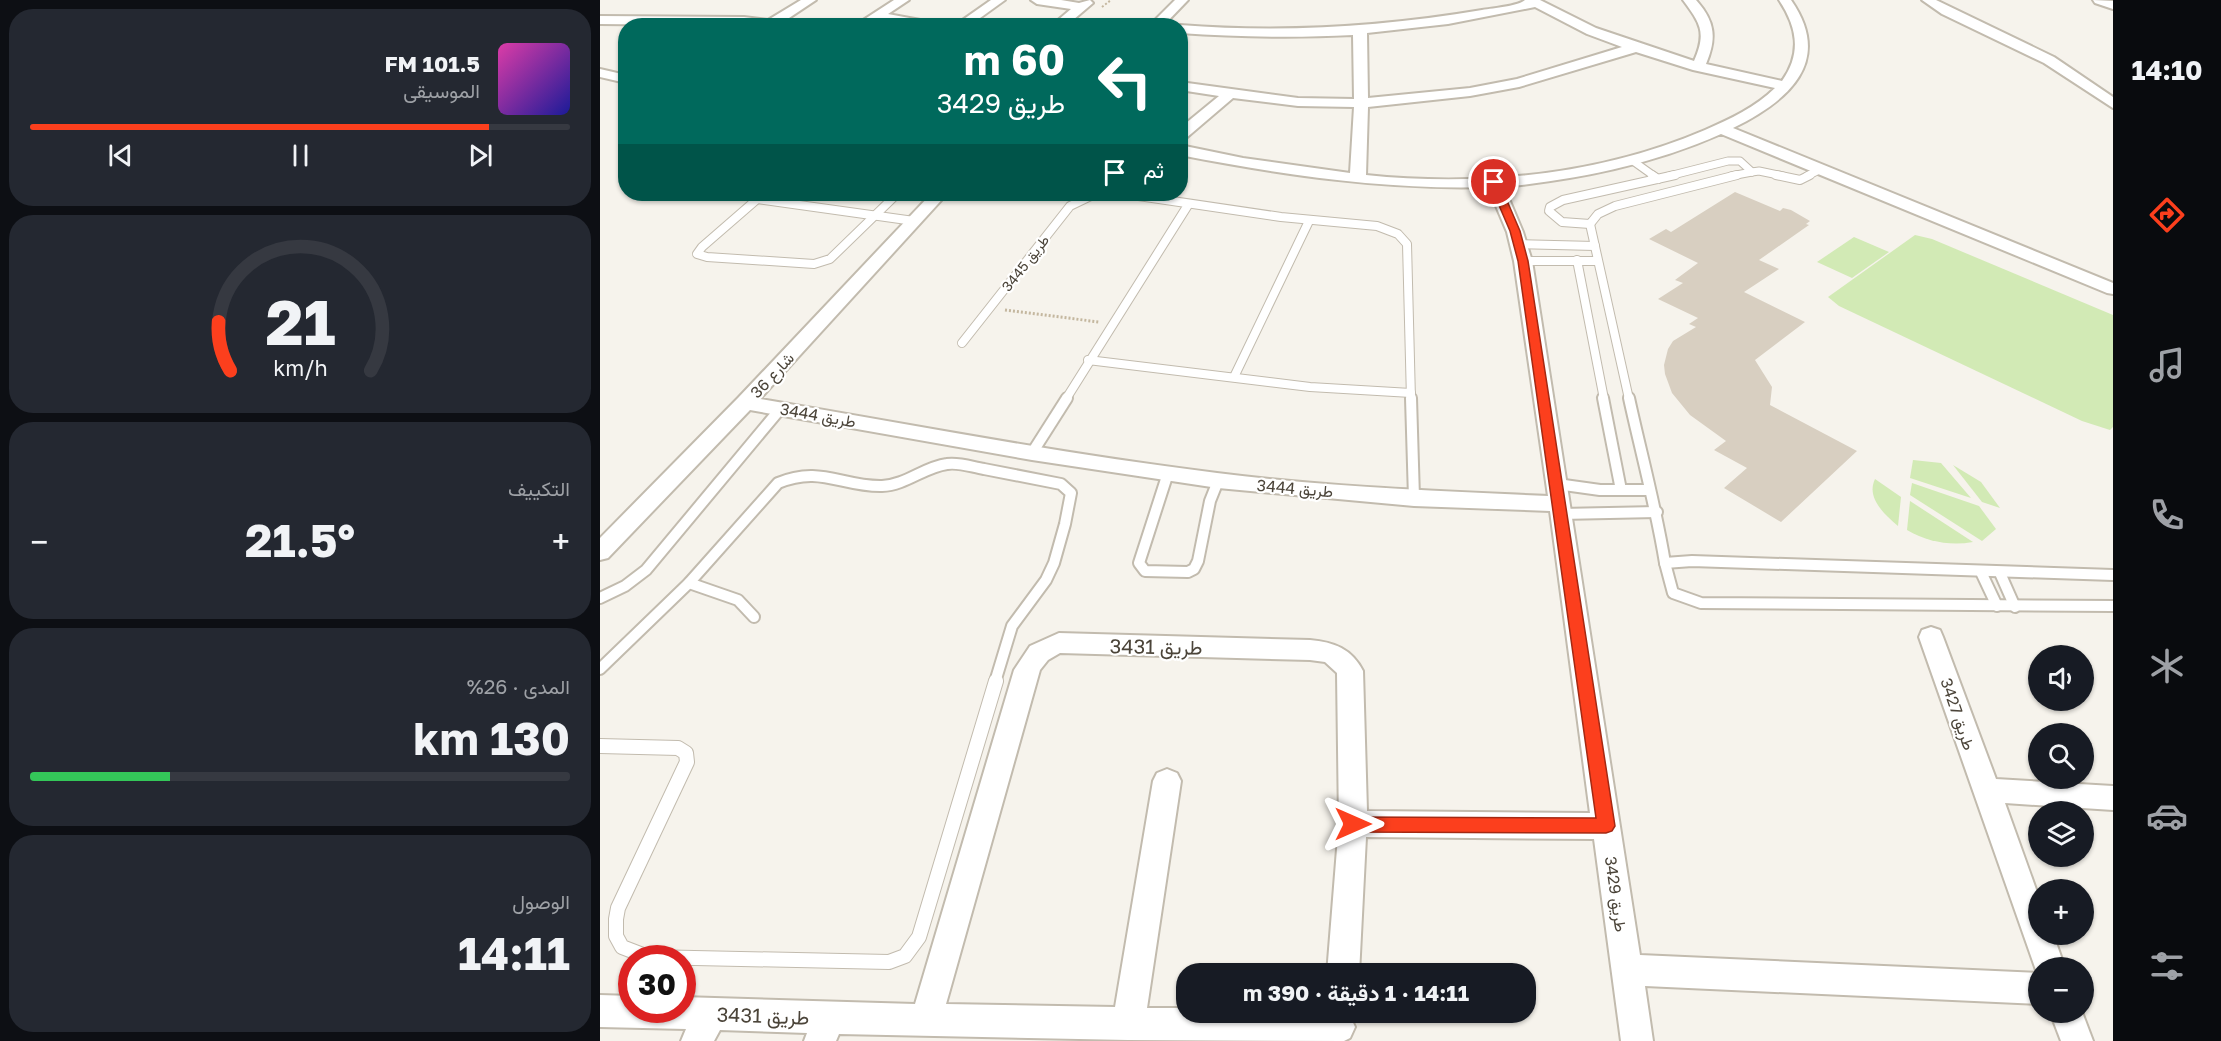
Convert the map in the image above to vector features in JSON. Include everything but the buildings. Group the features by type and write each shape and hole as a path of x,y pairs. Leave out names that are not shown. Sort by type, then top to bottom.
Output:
{"street":[{"path":"780,18 810,0"},
{"path":"873,18 903,0"},
{"path":"971,18 999,0"},
{"path":"1038,0 1086,4"},
{"path":"1163,18 1182,0"},
{"path":"1689,0 1702,14 1710,32 1706,50 1698,67"},
{"path":"1188,152 1259,166 1358,179 1494,182 1594,170 1656,156 1722,129 1760,108 1787,86 1801,62 1804,39 1798,16 1785,0"},
{"path":"1928,0 1959,18 2055,63 2079,77 2113,104"},
{"path":"2099,0 2113,4"},
{"path":"1188,30 1256,34 1360,29 1447,20 1533,2 1595,33 1634,48 1698,67 1787,86"},
{"path":"1068,18 1086,4"},
{"path":"876,16 887,18"},
{"path":"600,20 618,20"},
{"path":"1358,179 1361,103 1360,29"},
{"path":"1188,87 1298,102 1361,103 1470,92 1519,83 1634,48"},
{"path":"600,73 618,77"},
{"path":"1188,129 1228,94"},
{"path":"1722,129 2113,288"},
{"name":"طريق 3429","path":"1494,182 1521,253 1560,501 1636,1041"},
{"name":"شارع 36","path":"600,552 745,403 933,201"},
{"name":"طريق 3444","path":"745,403 1032,453 1218,481 1414,498 1560,501"},
{"name":"طريق 3427","path":"1931,637 2046,957"},
{"name":"طريق 3431","path":"926,1020 1027,670 1032,658 1044,648 1059,643 1310,650 1328,651 1342,658 1350,671 1353,824 1344,963"},
{"path":"1128,1024 1167,781"},
{"path":"1985,790 2113,798"},
{"path":"1353,824 1606,826"},
{"path":"1626,969 2028,988"},
{"name":"طريق 3431","path":"600,1011 704,1028 825,1029 926,1020 1339,1027"},
{"path":"2070,1023 2077,1041"}],"lane":[{"path":"1633,161 1658,179"},
{"path":"1590,224 1574,224 1558,220 1550,214 1550,207 1563,200 1728,161 1740,161 1752,172"},
{"path":"1590,224 1598,214 1615,206 1752,172 1800,180 1821,169"},
{"path":"754,201 702,247 698,254 729,259 814,264 823,262 830,259 889,201"},
{"path":"792,201 914,221"},
{"name":"طريق 3445","path":"962,343 1070,206 1080,201"},
{"path":"1165,201 1309,221 1373,225 1387,229 1405,239 1407,244 1414,498"},
{"path":"1032,453 1088,360 1188,205"},
{"path":"1234,377 1309,221"},
{"path":"1590,224 1596,261 1649,490 1657,512 1665,563 1673,592 1688,600 1701,603 2113,606"},
{"path":"1521,253 1595,246"},
{"path":"1521,253 1596,261"},
{"path":"1577,260 1621,490"},
{"path":"1088,360 1310,387 1411,393"},
{"path":"600,598 625,586 646,570 781,408"},
{"path":"600,669 689,583 778,483 790,476 804,473 879,486 901,482 936,466 953,463 1061,484 1071,493 1052,569 1012,626 918,937 914,948 905,957 894,962 882,963 648,957 629,953 617,943 613,927 618,908 687,762 686,753 678,748 600,746"},
{"path":"1168,473 1139,563 1145,571 1188,572 1194,569 1198,561 1210,501 1218,481"},
{"path":"1560,501 1600,490 1649,490"},
{"path":"1560,501 1657,512"},
{"path":"1665,563 1692,561 2113,575"},
{"path":"1981,572 1996,606"},
{"path":"2000,573 2016,607"},
{"path":"689,583 738,600 754,617"}],"path":[{"path":"989,309 1112,323"}],"green space":[{"path":"1915,235 1932,239 2113,315 2113,427 2110,430 2082,421 1839,306 1828,297"},
{"path":"1854,237 1889,252 1852,278 1817,262"},
{"path":"1913,460 1941,463 1971,498 1910,478"},
{"path":"1953,465 1981,482 2000,508 1982,502"},
{"path":"1875,479 1901,497 1898,526 1882,511 1875,499 1873,486"},
{"path":"1912,483 1979,506 1996,529 1982,541 1910,495"},
{"path":"1910,501 1973,542 1956,544 1939,542 1923,538 1907,530"}],"route":[{"path":"1353,824 1606,826 1523,261 1515,231 1494,182"}]}
